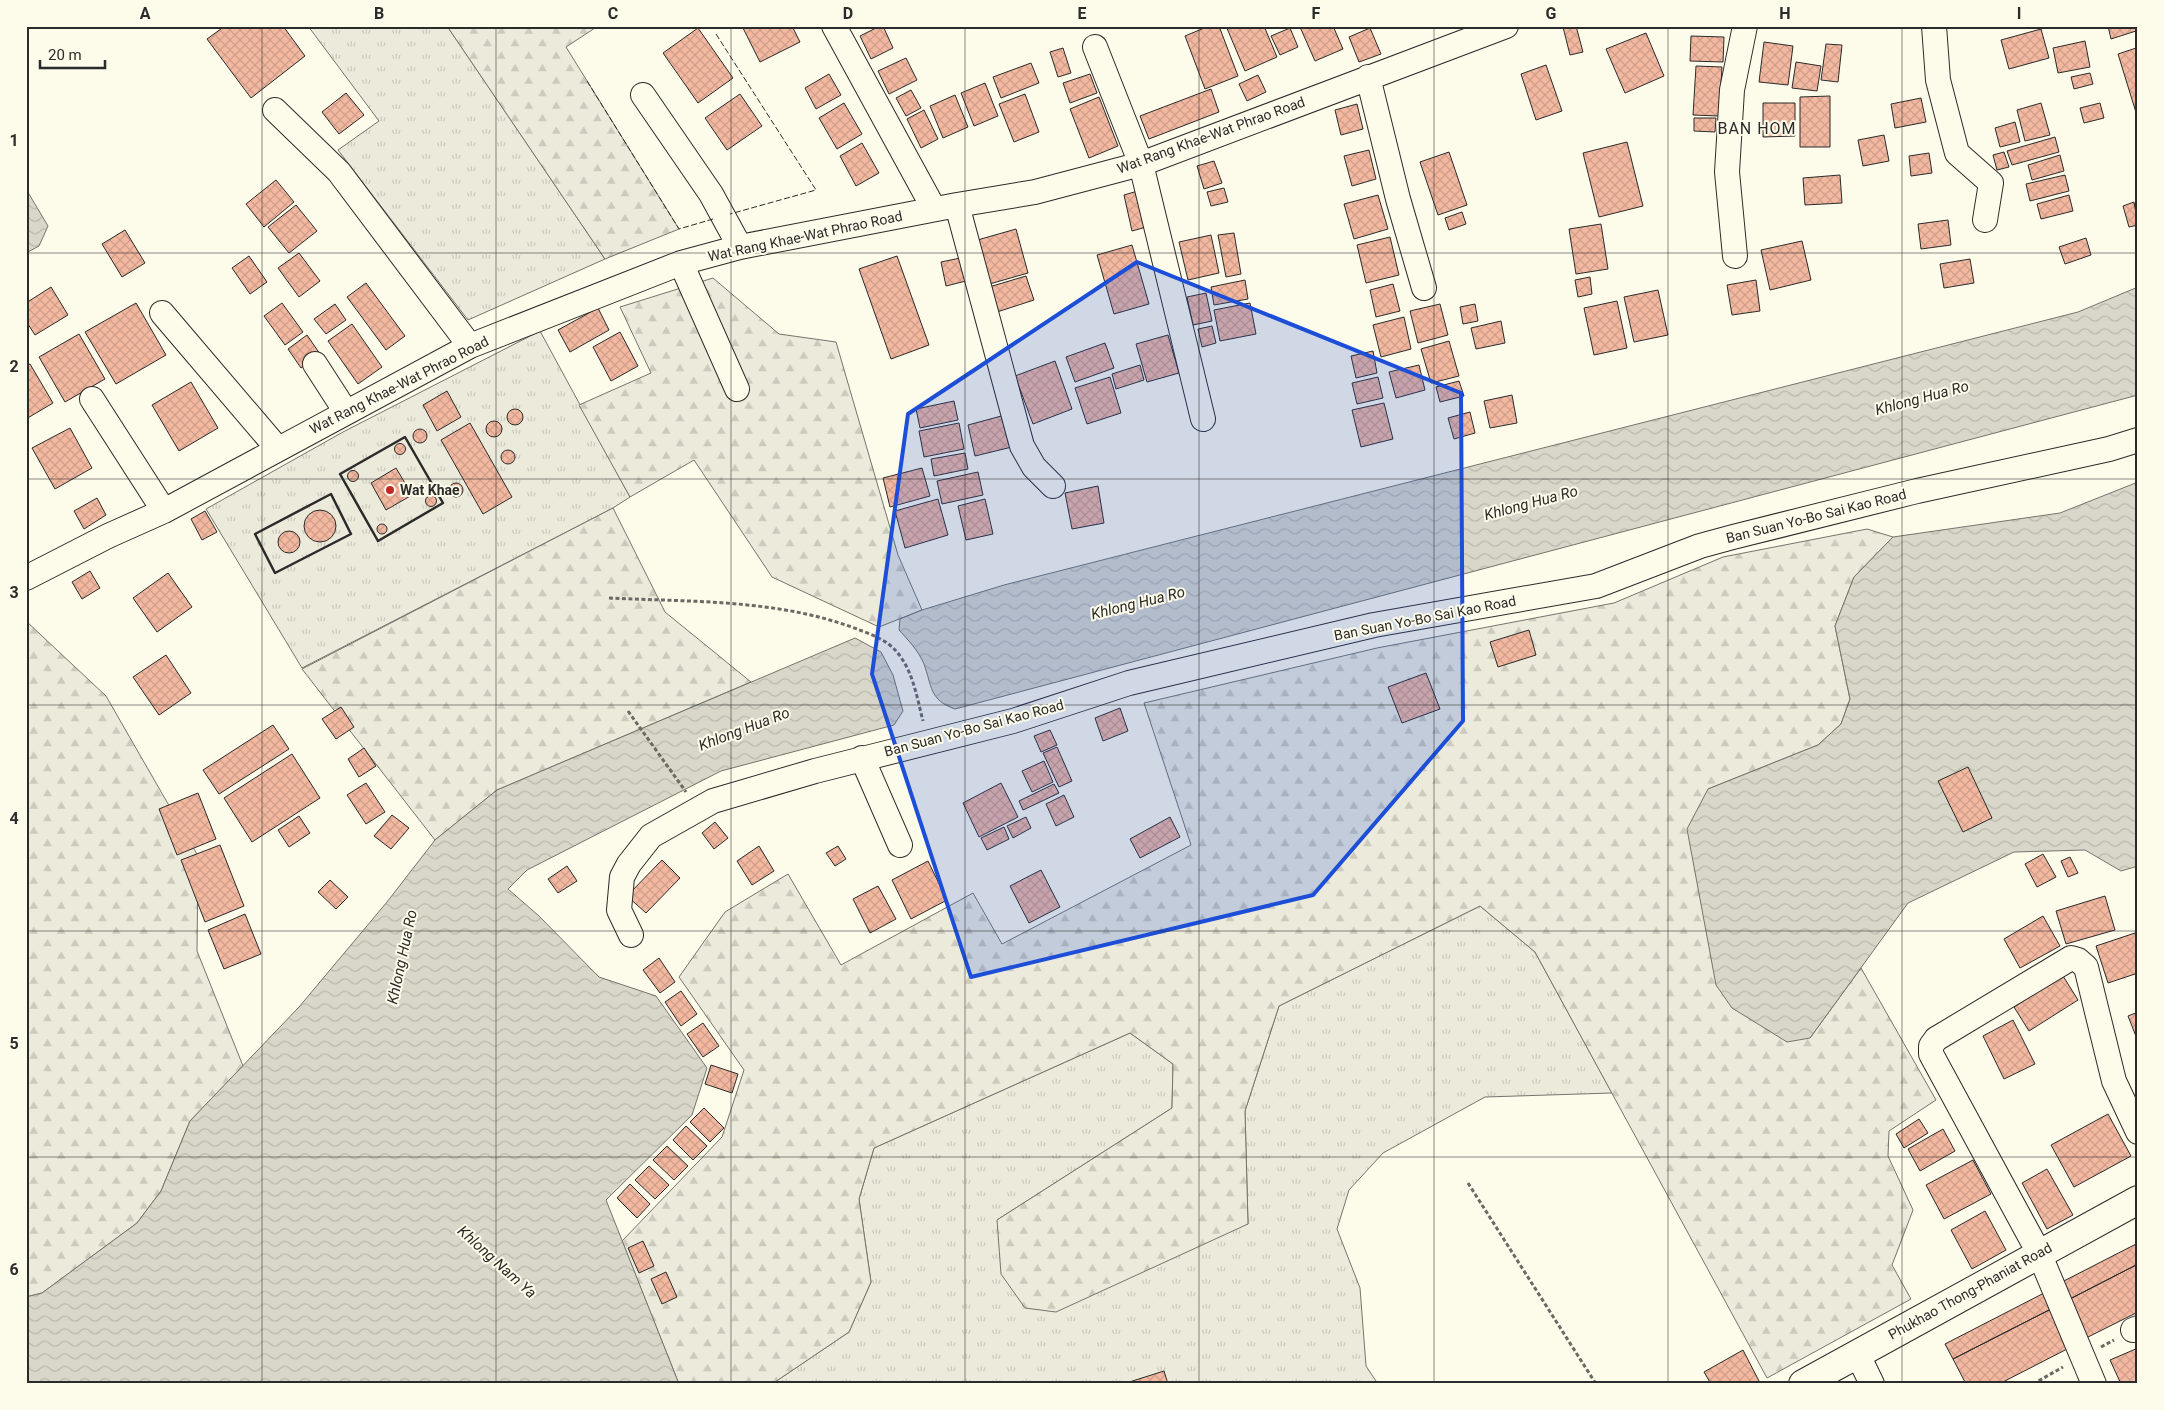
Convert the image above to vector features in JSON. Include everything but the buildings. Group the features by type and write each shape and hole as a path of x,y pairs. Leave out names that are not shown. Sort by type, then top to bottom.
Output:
{"main road":[{"name":"Phukhao Thong-Phaniat Road","path":"1803,1384 2039,1252 2138,1200"}],"street":[{"path":"834,26 946,207 1022,446 1034,467 1053,486"},
{"path":"1735,256 1727,172 1732,90 1745,26"},
{"path":"1934,26 1938,80 1957,153 1991,183 1985,220"},
{"name":"Wat Rang Khae-Wat Phrao Road","path":"26,578 164,510 470,346 681,264 740,247 946,207 1035,192 1141,164 1495,28"},
{"path":"1095,48 1141,164 1203,419"},
{"path":"1368,77 1398,199 1424,288"},
{"path":"643,95 711,194 740,247"},
{"path":"275,110 339,172 470,346"},
{"path":"681,264 737,390"},
{"path":"162,313 278,449"},
{"path":"315,364 346,412"},
{"path":"92,399 164,510"},
{"name":"Ban Suan Yo-Bo Sai Kao Road","path":"631,935 619,910 622,877 629,864 651,836 702,800 1013,721 1130,683 1364,627 1596,586 1708,543 1917,491 2109,449 2138,440"},
{"path":"862,758 900,846"},
{"path":"2094,1384 2039,1252 1931,1054 1931,1046 1936,1039 2071,958 2078,960 2086,967 2114,1081 2138,1132"},
{"path":"1857,1354 1872,1384"}],"path":[{"path":"609,598 768,606 827,618 876,636 896,651 912,678 929,741"},
{"path":"628,711 702,800"},
{"path":"1468,1183 1596,1384"}],"highlighted area":[{"path":"1137,262 1461,393 1463,721 1313,895 971,977 872,674 908,414"}],"green space":[{"path":"308,26 447,26 605,259 468,320 338,150 379,121"},
{"path":"447,26 598,26 566,47 679,229 605,259"},
{"path":"713,278 779,334 836,342 898,555 922,610 879,627 772,577 694,460 630,497 579,405 651,373 620,307"},
{"path":"540,331 630,497 613,508 302,668 206,509 343,432"},
{"path":"613,508 665,612 751,682 497,790 435,840 302,669"},
{"path":"1867,529 1893,537 1854,577 1835,626 1850,699 1841,724 1818,745 1708,789 1810,1038 1861,968 1936,1100 1889,1131 1888,1156 1913,1210 1892,1265 1911,1299 1767,1378 1535,952 1480,906 1279,1006 1245,1111 1248,1224 1056,1312 1025,1308 1001,1274 997,1220 1172,1108 1173,1064 1130,1033 874,1148 859,1199 871,1282 849,1332 772,1384 679,1384 622,1241 722,1137 744,1070 679,977 725,912 788,874 841,965 973,893 1002,944 1191,845 1144,703 1377,648 1614,603 1723,557"},
{"path":"26,621 106,696 198,856 197,951 243,1066 190,1121 161,1191 137,1223 42,1293 26,1297"},
{"path":"1480,906 1535,952 1612,1093 1485,1097 1383,1153 1349,1190 1337,1229 1360,1288 1366,1366 1378,1384 772,1384 849,1332 871,1282 859,1199 874,1148 1130,1033 1173,1064 1172,1108 997,1220 1248,1224 1245,1111 1279,1006"}],"water":[{"path":"26,189 48,226 39,246 26,253"},
{"name":"Khlong Hua Ro","path":"2138,287 2138,395 955,709 936,697 930,686 922,659 899,630 900,619 922,610 1004,585 2078,312"},
{"path":"2138,482 2138,866 2121,871 2085,850 2014,852 1908,903 1810,1038 1787,1042 1732,1008 1716,985 1687,829 1708,789 1818,745 1841,724 1850,699 1835,626 1854,577 1893,537 2060,513"},
{"path":"855,638 881,652 893,675 903,711 894,725 721,771 527,870 508,889 539,916 599,977 656,996 707,1068 692,1115 606,1200 679,1384 26,1384 26,1297 42,1293 137,1223 161,1191 190,1121 299,1007 387,902 435,840 497,790"}],"fence":[{"path":"716,34 816,190 730,214"},
{"path":"587,81 679,229 713,219"}],"wall":[{"path":"405,437 443,503 378,541 340,474 405,437"},
{"path":"331,494 351,534 275,573 255,534 331,494"}],"place":[{"name":"Wat Khae","path":"390,490"}],"district":[{"name":"BAN HOM","path":"1757,128"}],"water label":[{"name":"Khlong Nam Ya","path":"497,1262"}]}
